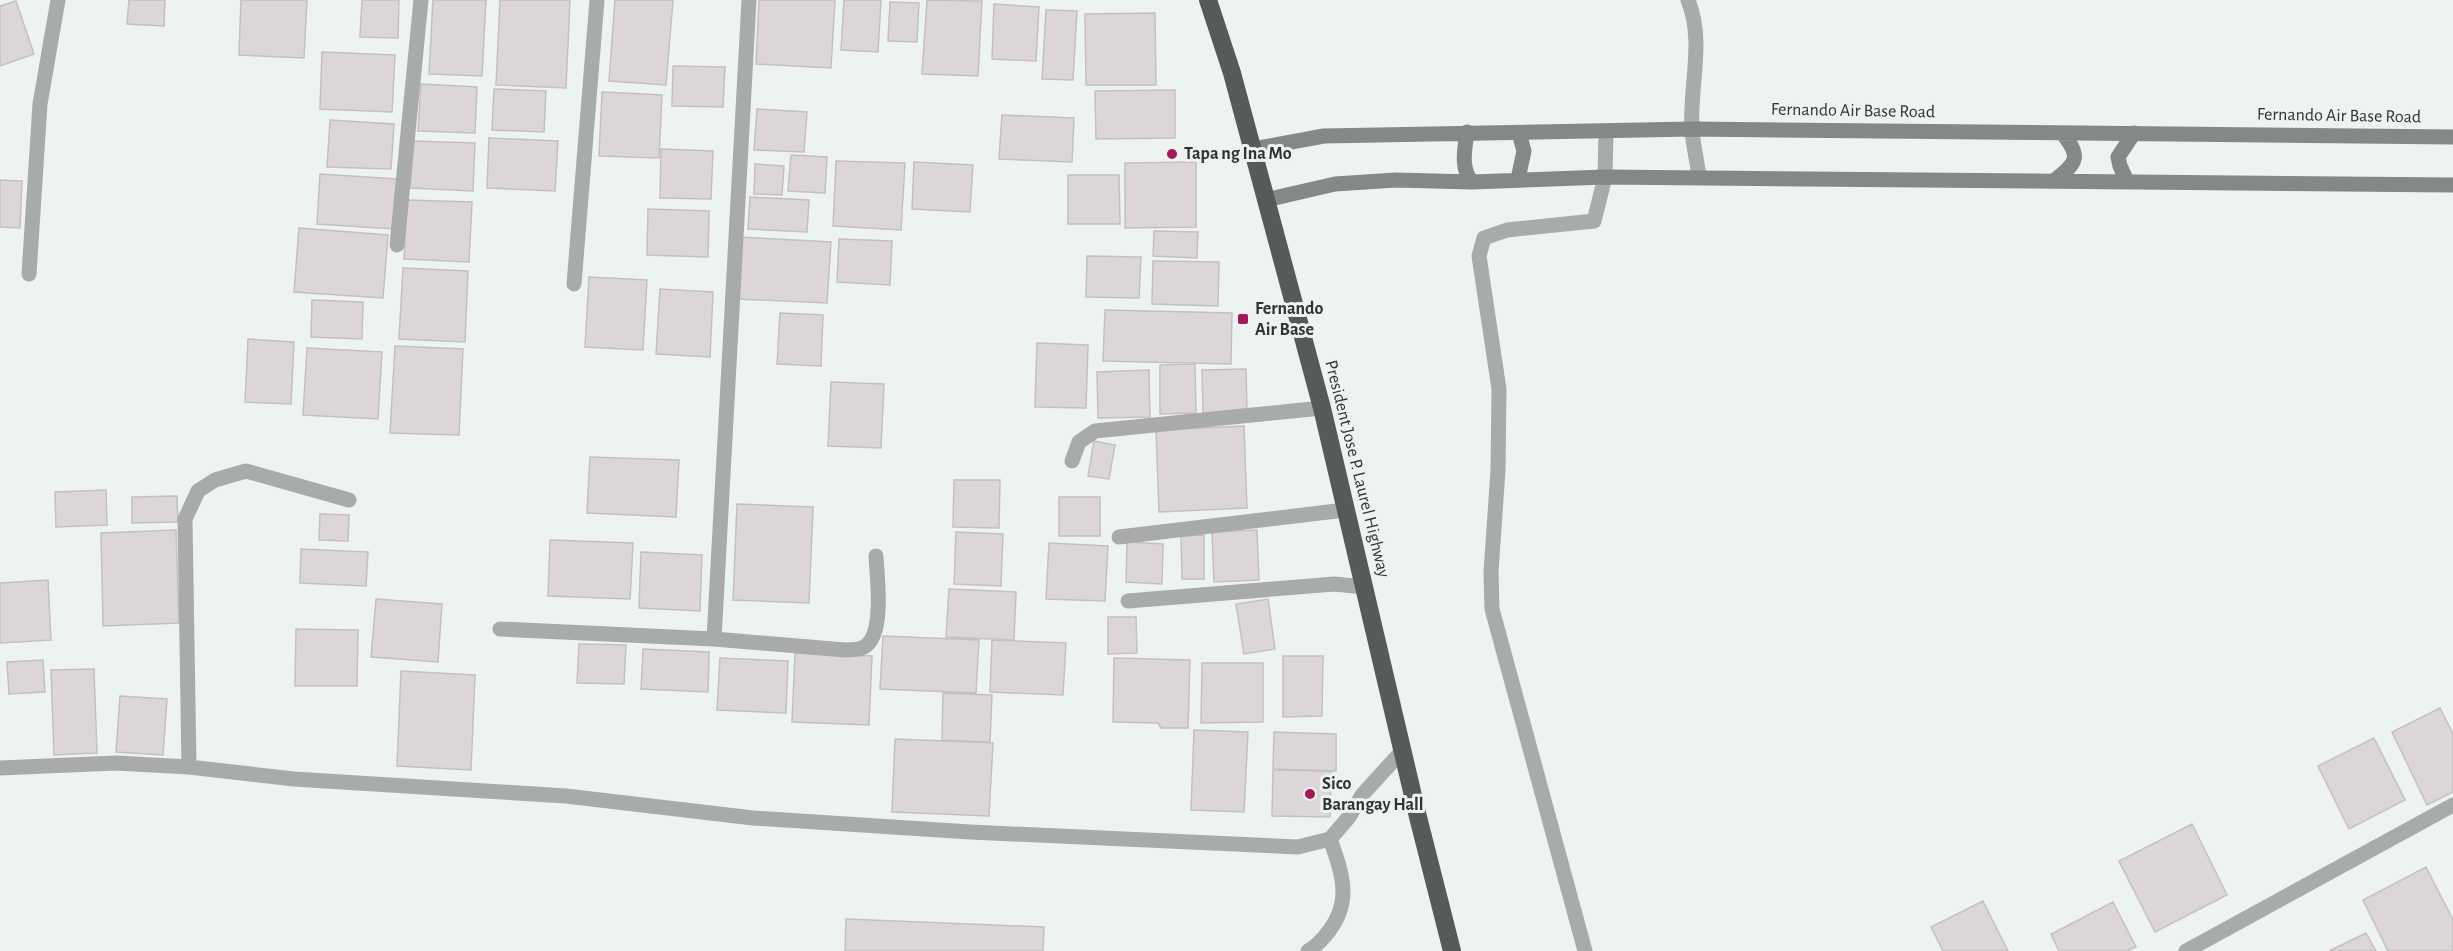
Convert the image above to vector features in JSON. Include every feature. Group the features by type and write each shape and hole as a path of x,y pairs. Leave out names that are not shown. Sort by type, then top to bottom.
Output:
{"highway":[{"name":"President Jose P. Laurel Highway","path":"1208,0 1232,73 1322,408 1418,817 1452,951"}],"street":[{"path":"29,274 40,104 58,0"},
{"path":"397,245 421,0"},
{"path":"574,284 597,0"},
{"path":"714,639 749,0"},
{"path":"1688,0 1693,13 1696,57 1692,129 1699,176"},
{"name":"Fernando Air Base Road","path":"1253,149 1324,136 1692,129 2453,137"},
{"path":"1467,132 1464,159 1466,174 1473,182"},
{"path":"1586,951 1492,609 1491,572 1498,470 1499,389 1479,256 1484,238 1507,230 1594,221 1605,177 1606,132"},
{"path":"1518,179 1524,151 1519,133"},
{"path":"2055,180 2069,169 2074,159 2074,148 2062,133"},
{"path":"2127,181 2118,157 2134,133"},
{"path":"1266,200 1335,184 1396,180 1473,182 1605,177 1699,176 2453,185"},
{"path":"1072,461 1079,442 1095,431 1322,408"},
{"path":"189,767 185,519 198,491 215,480 246,471 349,500"},
{"path":"1119,537 1345,510"},
{"path":"500,629 714,639 845,650 863,648 872,639 878,613 876,556"},
{"path":"1128,601 1334,584 1365,587"},
{"path":"0,768 116,763 189,767 294,779 566,796 764,819 1298,847 1330,839 1344,824 1362,795 1403,750"},
{"path":"2186,951 2453,805"},
{"path":"1308,951 1314,948 1333,927 1344,900 1342,872 1330,839"}],"building":[{"path":"129,0 165,0 164,26 127,24"},
{"path":"241,0 307,0 304,58 239,55"},
{"path":"362,0 399,0 398,38 360,37"},
{"path":"433,0 486,0 482,76 429,74"},
{"path":"500,0 570,0 566,88 496,85"},
{"path":"615,0 673,0 666,85 609,81"},
{"path":"759,0 835,0 831,68 756,64"},
{"path":"844,0 881,0 878,52 841,50"},
{"path":"927,0 982,1 978,76 922,74"},
{"path":"16,1 34,54 0,66 0,6"},
{"path":"890,2 919,3 917,42 888,41"},
{"path":"994,4 1039,7 1036,61 992,59"},
{"path":"1046,10 1077,11 1073,80 1042,79"},
{"path":"1155,13 1156,85 1086,85 1085,14"},
{"path":"322,52 395,55 392,112 320,109"},
{"path":"673,66 725,67 723,107 672,106"},
{"path":"421,84 477,87 475,133 418,131"},
{"path":"494,89 546,91 544,132 492,130"},
{"path":"1175,90 1175,138 1096,139 1095,91"},
{"path":"602,92 662,95 659,158 599,156"},
{"path":"757,109 807,112 804,152 754,150"},
{"path":"1002,115 1074,118 1072,162 999,159"},
{"path":"330,120 394,124 391,169 327,167"},
{"path":"489,138 558,141 555,191 487,188"},
{"path":"413,141 475,143 473,191 410,188"},
{"path":"661,149 713,151 711,199 660,198"},
{"path":"791,155 827,157 825,193 788,191"},
{"path":"836,161 905,163 901,230 833,226"},
{"path":"914,162 973,165 970,212 912,209"},
{"path":"1196,162 1196,227 1125,228 1125,163"},
{"path":"755,164 784,166 782,195 754,194"},
{"path":"320,174 397,179 394,229 317,224"},
{"path":"1068,175 1119,175 1120,224 1068,224"},
{"path":"0,180 22,181 20,228 0,227"},
{"path":"750,197 809,200 807,232 748,229"},
{"path":"407,200 472,202 469,262 404,259"},
{"path":"648,209 709,211 708,257 647,255"},
{"path":"299,228 388,235 383,298 294,292"},
{"path":"1154,231 1198,232 1197,258 1153,256"},
{"path":"740,237 831,242 827,303 737,299"},
{"path":"839,239 892,241 890,285 837,282"},
{"path":"1087,256 1141,257 1139,298 1086,297"},
{"path":"1153,261 1219,262 1218,306 1152,304"},
{"path":"403,268 468,271 465,342 399,339"},
{"path":"589,277 647,280 643,350 585,347"},
{"path":"660,289 713,292 710,357 656,354"},
{"path":"312,300 363,302 362,339 311,337"},
{"path":"1105,310 1232,313 1231,364 1103,361"},
{"path":"780,313 823,315 821,366 777,364"},
{"path":"248,339 294,342 291,404 245,402"},
{"path":"1037,343 1088,345 1086,408 1035,407"},
{"path":"395,346 463,349 459,435 390,433"},
{"path":"307,348 382,352 378,419 303,415"},
{"path":"1195,364 1196,413 1160,414 1160,365"},
{"path":"1246,369 1247,411 1203,413 1202,370"},
{"path":"1149,370 1150,417 1098,418 1097,372"},
{"path":"831,382 884,384 881,448 828,446"},
{"path":"1244,426 1247,508 1159,512 1156,430"},
{"path":"1094,441 1115,445 1109,479 1088,476"},
{"path":"590,457 679,460 676,517 587,513"},
{"path":"954,480 1000,480 999,528 953,527"},
{"path":"106,490 107,525 56,527 55,492"},
{"path":"177,496 178,522 132,523 132,497"},
{"path":"1059,497 1100,497 1100,536 1059,536"},
{"path":"737,504 813,507 809,603 733,600"},
{"path":"320,514 349,515 348,541 319,540"},
{"path":"176,530 179,623 103,626 101,533"},
{"path":"1257,530 1259,580 1214,582 1212,532"},
{"path":"956,532 1003,534 1001,586 954,584"},
{"path":"1204,535 1204,579 1182,579 1181,536"},
{"path":"550,540 633,543 630,599 548,596"},
{"path":"1127,542 1163,544 1162,584 1126,582"},
{"path":"1049,543 1108,546 1105,601 1046,599"},
{"path":"301,549 368,552 366,586 300,583"},
{"path":"641,552 702,555 700,611 639,608"},
{"path":"48,580 51,640 0,643 0,583"},
{"path":"949,589 1016,592 1014,640 946,637"},
{"path":"376,599 442,604 438,662 371,657"},
{"path":"1268,599 1275,649 1244,654 1236,604"},
{"path":"1108,617 1136,617 1137,653 1108,654"},
{"path":"296,629 358,630 357,686 295,686"},
{"path":"883,636 979,640 976,693 880,689"},
{"path":"992,640 1066,643 1063,695 990,692"},
{"path":"579,644 626,645 624,684 577,683"},
{"path":"643,649 709,652 708,692 641,689"},
{"path":"795,653 872,656 869,725 792,722"},
{"path":"1283,656 1323,656 1322,716 1283,717"},
{"path":"720,658 788,661 786,713 717,710"},
{"path":"1114,658 1190,660 1188,728 1161,728 1158,723 1113,722"},
{"path":"43,660 45,692 9,694 7,662"},
{"path":"1202,663 1263,663 1263,722 1201,723"},
{"path":"94,669 97,753 54,755 51,670"},
{"path":"401,671 475,675 471,770 397,766"},
{"path":"943,693 992,695 990,742 942,740"},
{"path":"120,696 167,699 163,755 116,752"},
{"path":"2440,708 2453,734 2453,792 2427,805 2392,732"},
{"path":"1194,730 1248,732 1244,812 1191,810"},
{"path":"1274,732 1336,734 1336,771 1273,769"},
{"path":"2374,738 2405,800 2349,829 2318,766"},
{"path":"895,739 993,743 989,816 892,812"},
{"path":"1273,770 1331,771 1330,817 1272,816"},
{"path":"2192,824 2227,895 2155,932 2119,861"},
{"path":"2426,867 2453,920 2453,951 2388,951 2363,900"},
{"path":"1983,901 2008,951 1943,951 1931,927"},
{"path":"2113,902 2136,947 2127,951 2059,951 2051,934"},
{"path":"846,919 1044,927 1043,951 845,951"},
{"path":"2366,933 2376,951 2329,951"}],"place":[{"name":"Tapa ng Ina Mo","path":"1172,154"},
{"name":"Fernando Air Base","path":"1243,319"},
{"name":"Sico Barangay Hall","path":"1310,794"}]}
